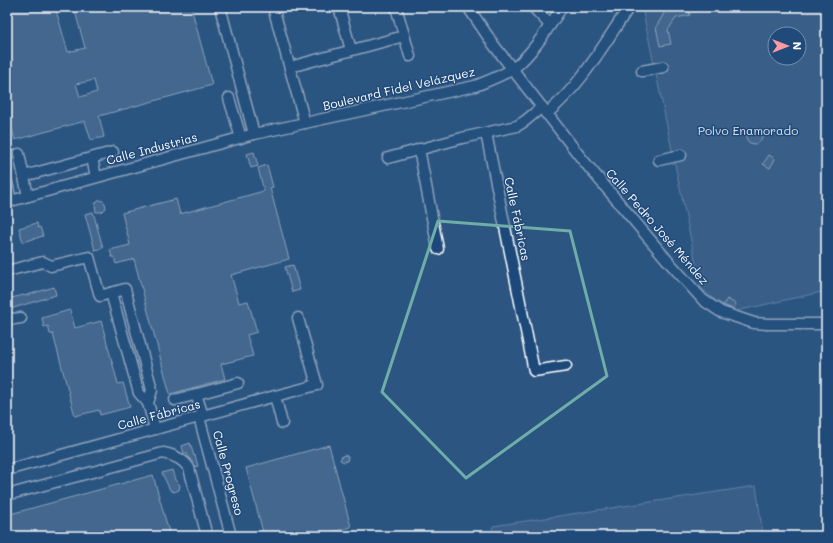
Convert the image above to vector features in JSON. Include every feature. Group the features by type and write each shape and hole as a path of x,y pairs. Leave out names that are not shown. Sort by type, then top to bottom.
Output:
{"street":[{"path":"220,7 254,134"},
{"path":"273,7 305,123"},
{"path":"339,7 351,50"},
{"path":"396,7 410,56"},
{"name":"Calle Pedro José Méndez","path":"468,7 493,44 582,159 692,289 712,307 730,316 754,323 826,324"},
{"path":"533,7 550,24"},
{"name":"Boulevard Fidel Velázquez","path":"305,123 474,86 492,80 513,68 539,41 562,7"},
{"path":"388,158 418,149 517,126 544,110 558,105 594,60 629,7"},
{"path":"290,67 404,36"},
{"path":"642,71 663,67"},
{"path":"229,98 241,138"},
{"name":"Calle Industrias","path":"9,201 254,134 305,123"},
{"name":"Calle Fábricas","path":"486,133 534,371 566,366"},
{"path":"418,149 438,249"},
{"path":"24,176 113,152"},
{"path":"19,154 28,196"},
{"path":"659,160 681,155"},
{"path":"92,158 96,177"},
{"path":"7,183 9,201"},
{"path":"7,272 43,262 51,266 89,257 100,296 125,289 152,390 148,403"},
{"path":"111,293 139,393 148,403 155,429"},
{"path":"7,317 14,319 22,318"},
{"name":"Calle Fábricas","path":"7,470 317,385 298,318"},
{"path":"175,400 238,383"},
{"name":"Calle Progreso","path":"196,394 231,536"},
{"path":"275,396 282,423"},
{"path":"7,495 163,453 185,462 189,468 207,536"}],"highlighted area":[{"path":"438,221 570,231 607,376 466,478 382,392"}],"green space":[{"name":"Polvo Enamorado","path":"642,7 826,7 826,291 736,311 716,301 701,288"},
{"path":"756,486 763,536 490,536 493,526"}],"building":[{"path":"17,7 55,7 68,52 85,48 74,7 191,7 212,85 99,116 104,137 91,140 85,121 15,140 7,111 7,10","holes":["94,80 97,92 80,97 76,84"]},
{"path":"688,7 690,15 676,18 668,30 671,44 660,46 656,27 667,8"},
{"path":"751,128 757,128 762,133 760,142 757,144 751,144 746,139 746,133"},
{"path":"254,152 258,166 251,168 247,154"},
{"path":"769,155 775,159 770,168 763,164"},
{"path":"267,165 273,187 270,188 289,259 231,275 239,303 248,301 257,332 247,335 253,356 221,364 225,379 170,394 134,259 116,264 110,250 130,245 122,213 176,199 180,214 264,191 258,168"},
{"path":"98,200 105,203 106,208 102,212 96,212 95,204"},
{"path":"93,212 103,248 95,250 85,214"},
{"path":"37,223 43,236 23,242 19,228"},
{"path":"293,265 300,290 292,292 285,267"},
{"path":"54,287 56,295 10,309 7,299 24,296"},
{"path":"727,299 736,304 733,309 723,305"},
{"path":"70,310 75,328 101,321 118,384 123,383 130,407 100,415 99,410 75,416 53,334 50,334 48,326 44,327 42,318"},
{"path":"190,443 198,466 195,467 187,453 184,454 182,446"},
{"path":"329,445 351,527 317,536 264,536 246,468"},
{"path":"345,455 348,457 347,461 344,462 340,460 342,456"},
{"path":"172,470 175,480 180,485 179,490 174,492 170,490 162,473"},
{"path":"153,475 170,536 7,536 7,515"}]}
